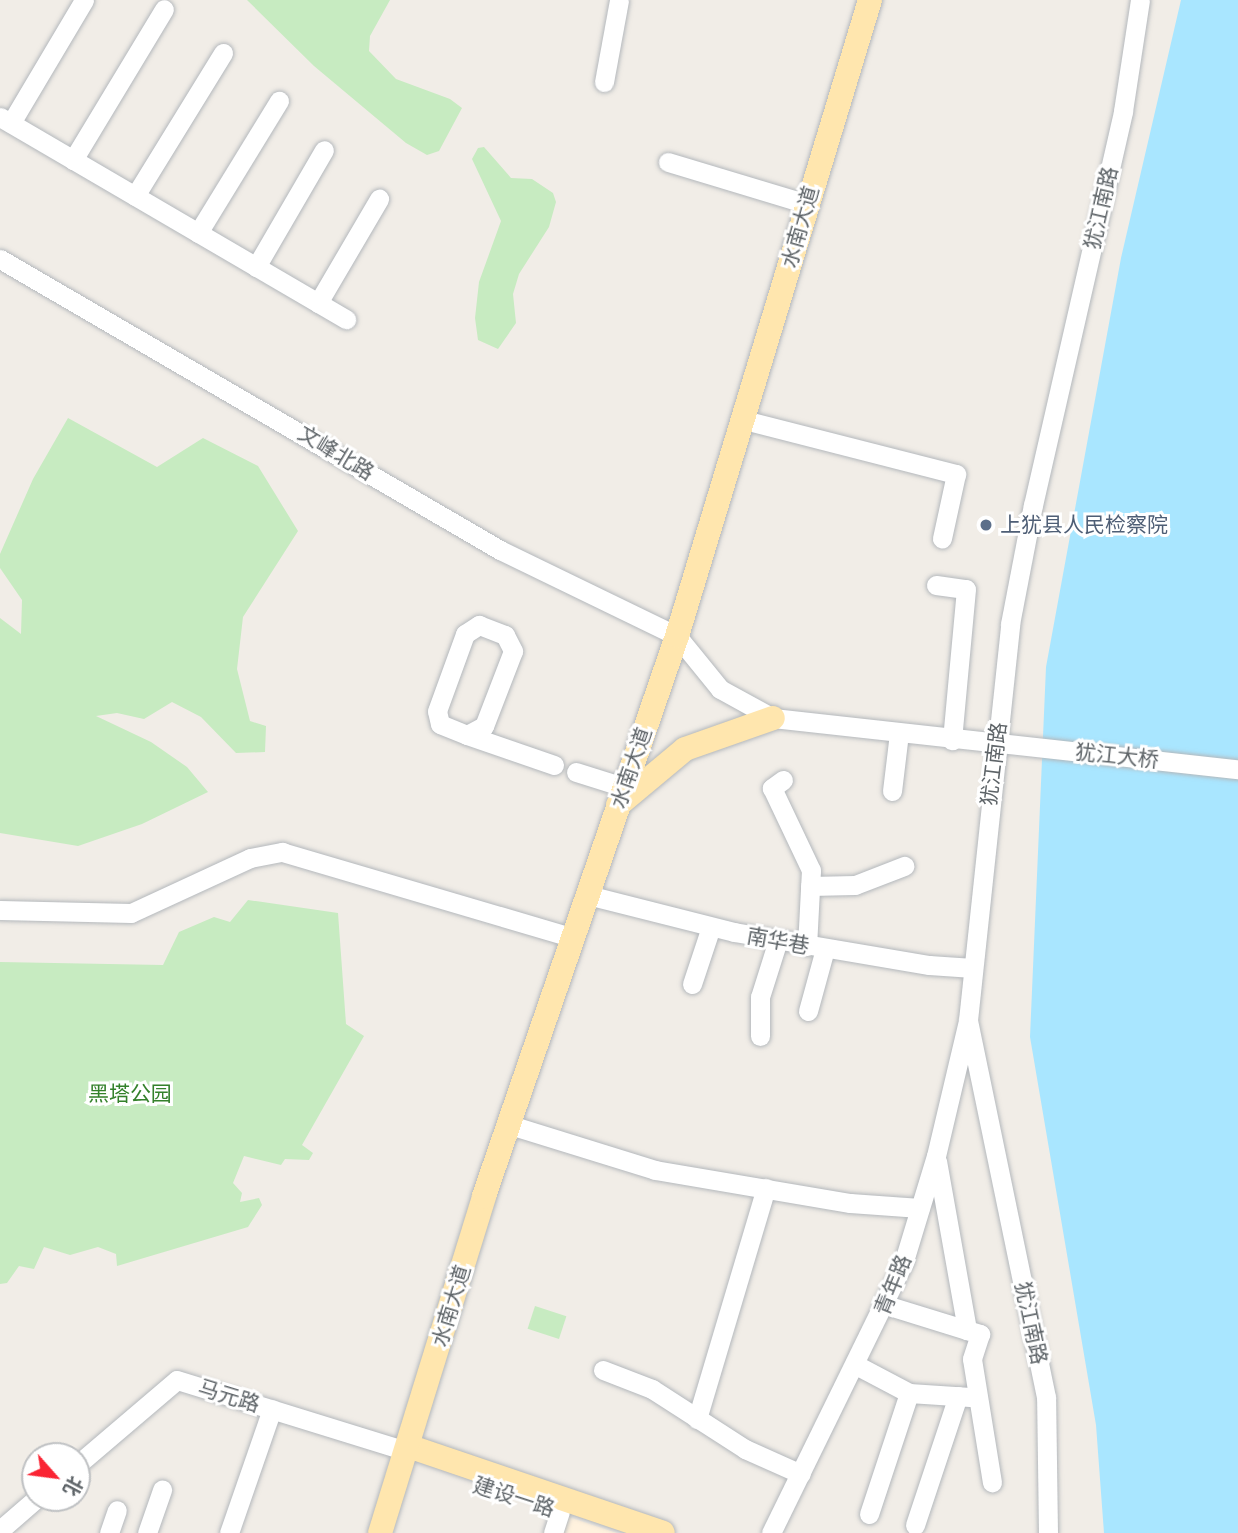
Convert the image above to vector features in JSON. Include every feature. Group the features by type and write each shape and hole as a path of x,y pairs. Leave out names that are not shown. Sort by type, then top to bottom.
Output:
{"main road":[{"name":"水南大道","path":"380,1533 407,1453 484,1196 677,636 870,0"},
{"path":"621,796 685,749 773,718"},
{"path":"407,1453 663,1533"},
{"name":"建设一路","path":"407,1453 556,1523 625,1533"}],"street":[{"path":"84,0 6,120 346,319"},
{"path":"604,82 619,0"},
{"name":"犹江南路","path":"1048,1533 1046,1396 968,1020 1010,624 1033,505 1123,111 1140,0"},
{"path":"73,160 164,9"},
{"path":"135,196 223,54"},
{"path":"198,233 279,101"},
{"path":"256,267 324,150"},
{"path":"668,162 807,204"},
{"path":"318,303 379,199"},
{"name":"文峰北路","path":"0,259 500,550 677,636"},
{"path":"744,419 956,474 942,538"},
{"path":"936,585 967,589 952,740"},
{"path":"467,735 484,726 513,651 505,635 479,625 465,634 437,711 440,724 467,735 554,765"},
{"path":"677,636 720,689 773,718"},
{"name":"犹江大桥","path":"773,718 996,745 1238,769"},
{"path":"892,791 899,733"},
{"path":"576,772 621,796"},
{"path":"783,780 772,788 811,870 816,947 808,1012"},
{"path":"0,910 131,913 250,858 282,852 574,938"},
{"path":"810,886 855,885 904,866"},
{"name":"南华巷","path":"588,895 778,940 973,968"},
{"path":"692,985 711,926"},
{"path":"760,1036 760,997 778,940"},
{"name":"青年路","path":"771,1533 886,1305 936,1156 968,1020"},
{"path":"510,1125 655,1170 850,1203 920,1208"},
{"path":"936,1156 967,1330"},
{"path":"697,1419 766,1188"},
{"path":"886,1305 980,1334 972,1359 992,1482"},
{"path":"856,1366 909,1393 978,1398"},
{"path":"603,1370 652,1389 745,1449 801,1474"},
{"name":"马元路","path":"91,1453 177,1380 407,1453"},
{"path":"869,1514 909,1393"},
{"path":"915,1525 958,1396"},
{"path":"229,1533 272,1409"},
{"path":"147,1533 162,1490"},
{"path":"109,1533 117,1510"},
{"path":"0,1530 21,1512"}],"shaded area":[{"path":"551,1511 617,1533 543,1533"}],"green space":[{"path":"247,0 390,0 370,36 369,51 396,79 450,99 462,108 439,151 427,155 406,143 314,66"},
{"path":"484,147 511,178 532,179 553,193 556,202 549,227 519,274 513,294 516,323 498,349 478,340 475,318 479,282 501,221 472,159 478,148"},
{"path":"68,418 157,467 203,438 258,466 298,531 243,617 237,669 250,721 266,726 265,752 236,753 201,717 172,702 144,719 117,713 96,716 151,742 187,767 208,792 142,824 78,846 0,833 0,618 21,634 22,600 0,568 0,554 33,479"},
{"name":"黑塔公园","path":"248,900 338,913 346,1024 364,1036 302,1145 313,1153 309,1160 285,1159 281,1165 244,1156 233,1183 242,1193 240,1202 259,1198 262,1205 248,1227 117,1266 116,1254 98,1247 70,1255 44,1247 34,1269 19,1266 7,1283 0,1284 0,962 163,965 179,932 214,917 230,922"},
{"path":"535,1306 566,1316 559,1339 528,1329"}],"water":[{"path":"1181,0 1238,0 1238,1533 1104,1533 1096,1425 1030,1037 1046,667 1121,258"}],"place":[{"name":"上犹县人民检察院","path":"986,525"}]}
